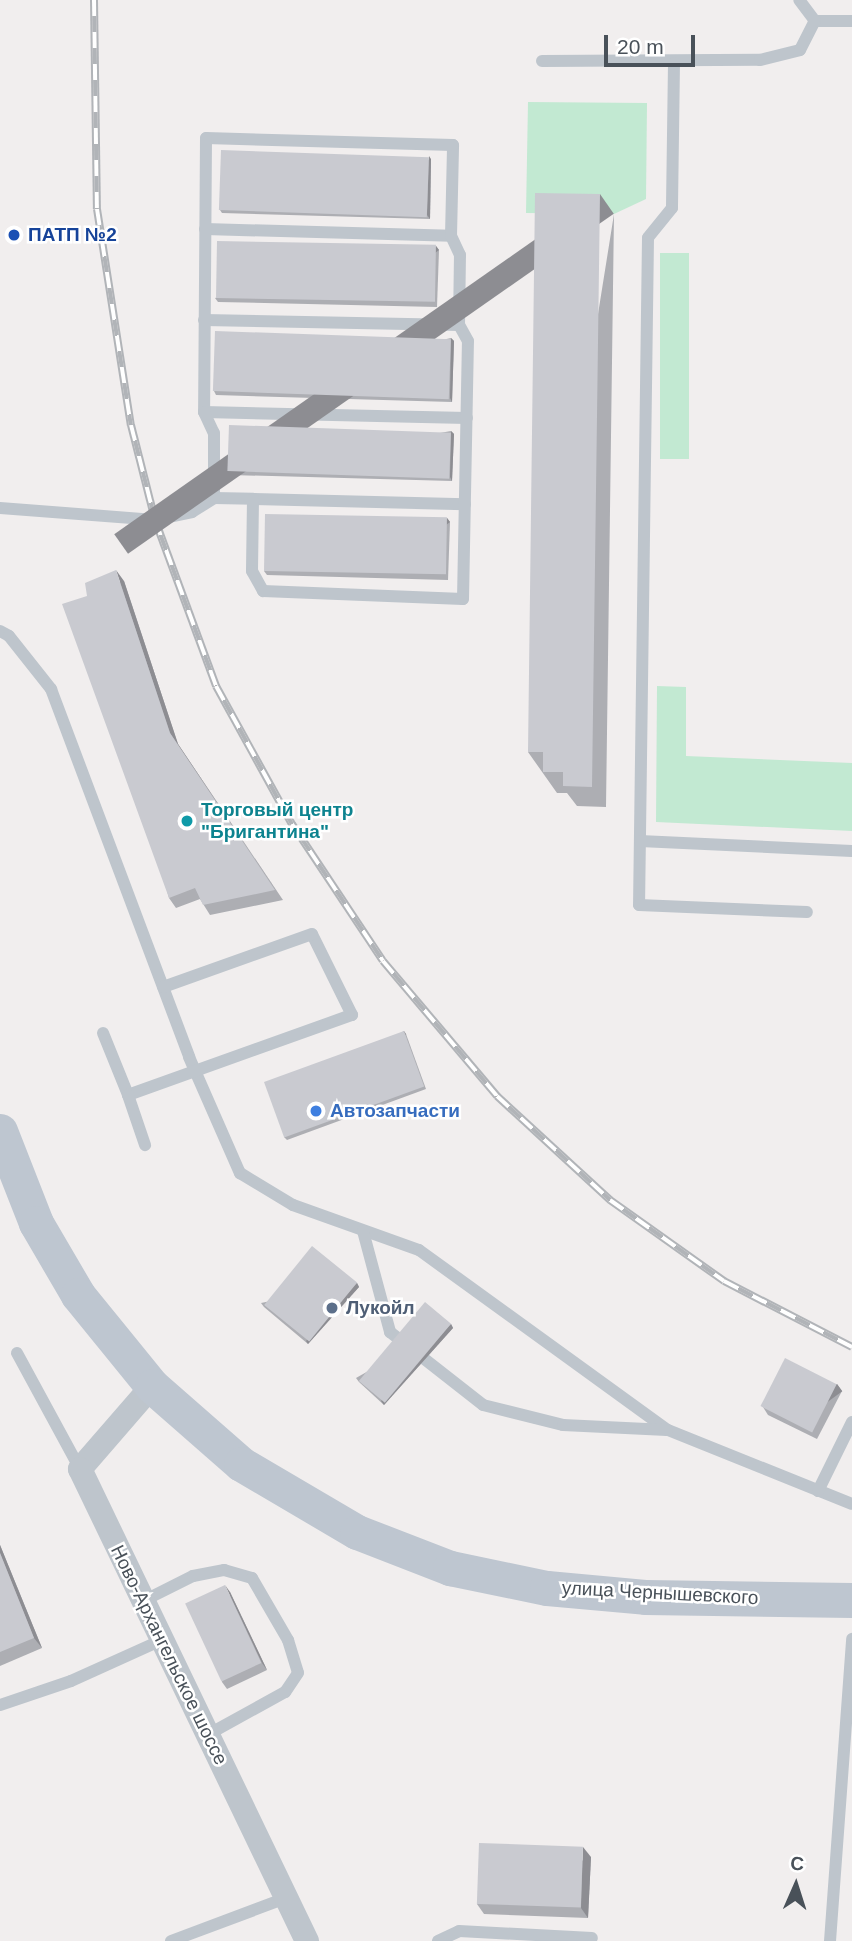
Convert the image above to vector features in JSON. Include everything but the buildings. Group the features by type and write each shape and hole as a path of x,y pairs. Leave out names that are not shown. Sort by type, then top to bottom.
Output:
{"main road":[{"name":"улица Чернышевского","path":"2,1146 36,1223 78,1296 152,1387 241,1464 357,1532 450,1568 547,1588 645,1597 852,1600"}],"street":[{"path":"80,1469 152,1387"},
{"name":"Ново-Архангельское шоссе","path":"80,1469 307,1941"}],"lane":[{"path":"800,0 815,21"},
{"path":"815,21 852,21"},
{"path":"542,61 674,63 760,60 800,50 815,21"},
{"path":"674,63 672,208 648,238 639,905 807,912"},
{"path":"214,498 214,433 204,412 206,138 453,145 451,236 460,256 459,325 468,341 463,599 263,591 252,571 253,499"},
{"path":"205,229 451,236"},
{"path":"204,320 459,325"},
{"path":"204,412 467,418"},
{"path":"0,508 155,520 192,512 214,498 465,504"},
{"path":"0,631 9,636 51,689 195,1071 240,1173 293,1205 419,1250 668,1430 852,1504"},
{"path":"640,841 852,850"},
{"path":"128,1095 352,1015 312,934 163,987"},
{"path":"103,1033 145,1146"},
{"path":"363,1231 390,1332 483,1405 563,1425 668,1430"},
{"path":"18,1353 80,1469"},
{"path":"818,1491 852,1422"},
{"path":"143,1601 193,1576 224,1570 252,1578 288,1640 298,1673 285,1692 207,1735"},
{"path":"830,1941 852,1639"},
{"path":"0,1705 71,1681 162,1640"},
{"path":"171,1941 286,1898"},
{"path":"438,1941 459,1931 592,1938"}],"green space":[{"path":"528,102 647,103 646,199 614,214 526,213"},
{"path":"660,253 689,253 689,459 660,459"},
{"path":"657,686 686,687 686,756 852,763 852,831 656,822"}],"railway":[{"path":"94,0 97,209 131,425 155,520 216,686 292,824 383,961 497,1096 610,1200 724,1281 852,1347"}],"place":[{"name":"ПАТП №2","path":"14,235"},
{"name":"Торговый центр \"Бригантина\"","path":"187,821"},
{"name":"Автозапчасти","path":"316,1111"},
{"name":"Лукойл","path":"332,1308"}]}
